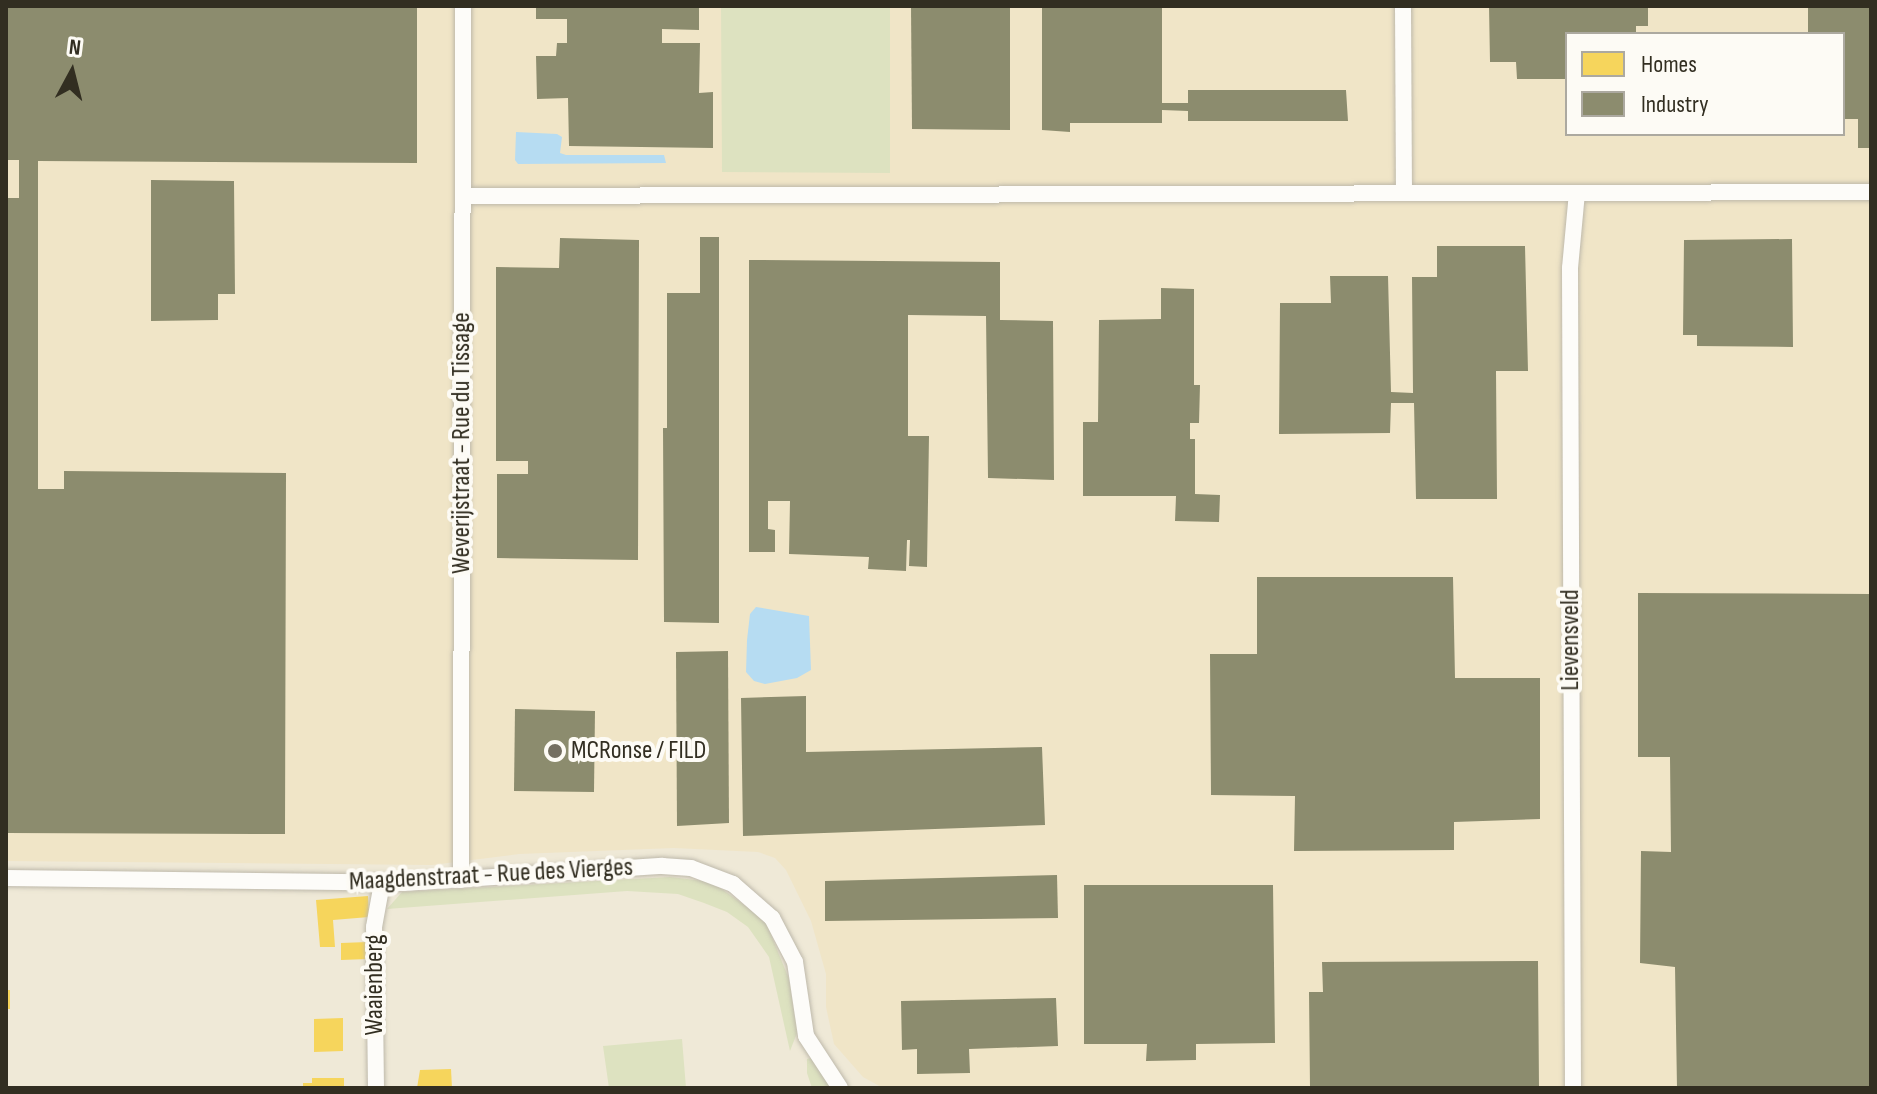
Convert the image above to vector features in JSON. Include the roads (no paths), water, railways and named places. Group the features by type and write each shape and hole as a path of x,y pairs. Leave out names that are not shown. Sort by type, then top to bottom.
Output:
{"street":[{"name":"Weverijstraat - Rue du Tissage","path":"461,880 463,6"},
{"path":"1403,6 1404,191"},
{"path":"463,196 1871,192"},
{"name":"Lievensveld","path":"1573,1088 1570,268 1577,193"},
{"name":"Maagdenstraat - Rue des Vierges","path":"6,878 382,883 662,866 691,868 733,884 760,905 795,962 806,1036 840,1088"},
{"name":"Waaienberg","path":"376,1088 374,946 382,883"}],"water":[{"path":"516,132 557,134 562,137 560,153 566,155 664,155 666,163 518,164 515,160"},
{"path":"756,607 809,616 811,670 797,678 765,684 754,681 746,672 750,614"}],"place":[{"name":"MCRonse / FILD","path":"555,751"}]}
